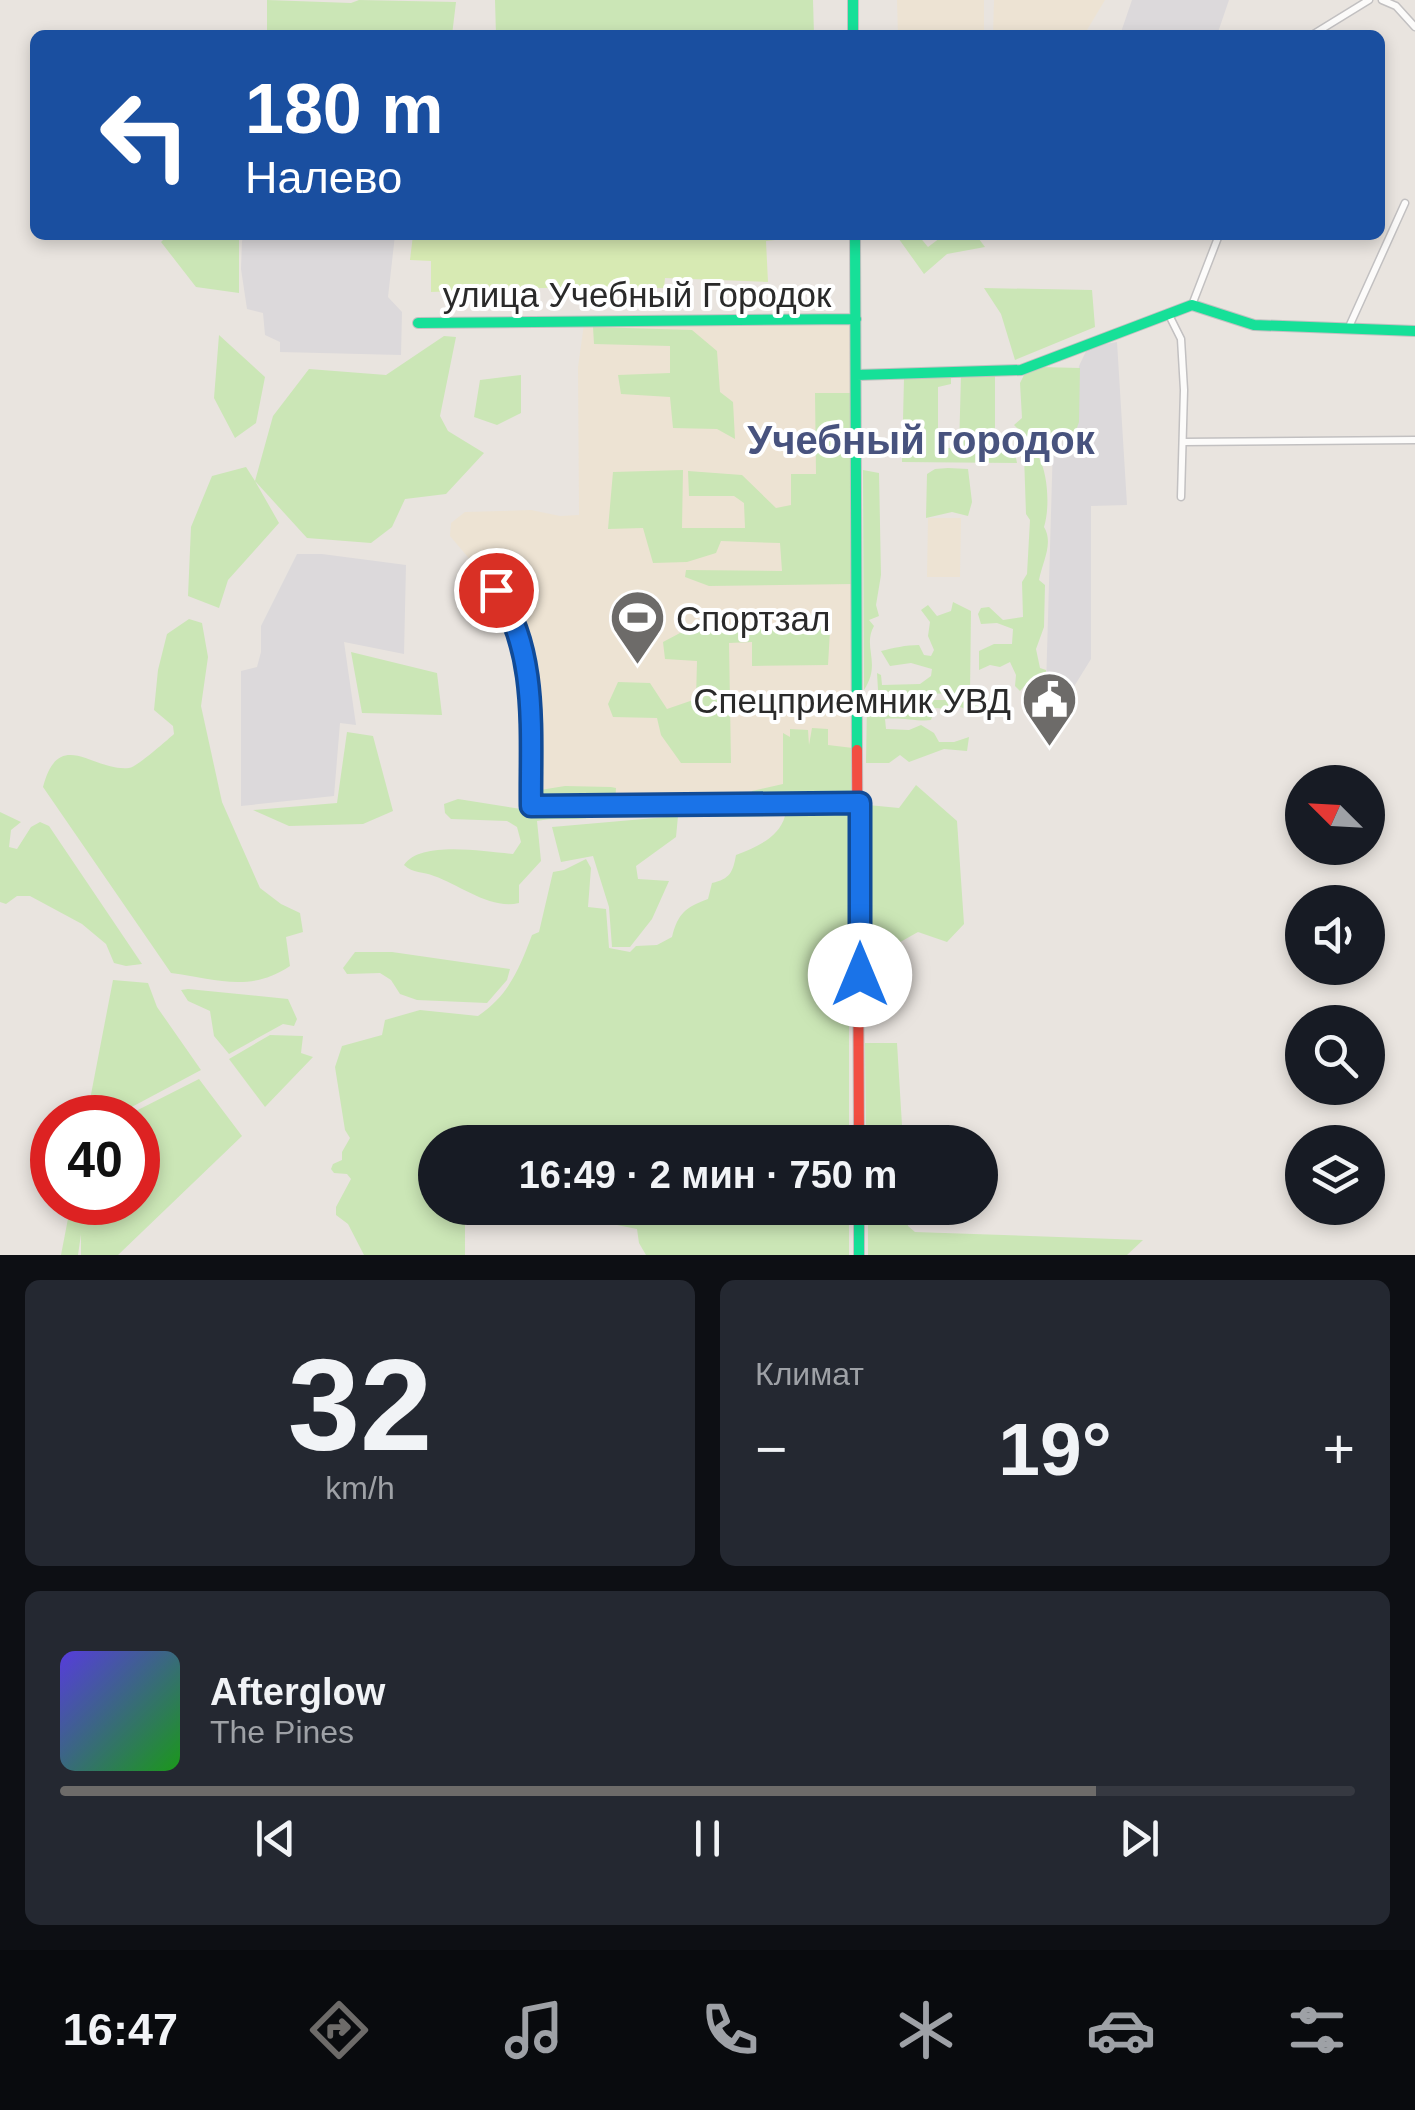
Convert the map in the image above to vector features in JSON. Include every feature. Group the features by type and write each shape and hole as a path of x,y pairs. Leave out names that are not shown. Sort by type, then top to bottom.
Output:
{"street":[{"path":"853,0 853,30"},
{"path":"1320,30 1369,0"},
{"path":"1382,0 1396,6 1415,28"},
{"path":"1348,330 1405,204"},
{"name":"улица Учебный Городок","path":"855,240 859,1125"},
{"path":"1192,305 1217,240"},
{"path":"857,375 1021,370 1192,305 1254,325 1415,331"},
{"path":"1167,312 1181,339 1181,497"},
{"name":"улица Учебный Городок","path":"418,323 856,320"},
{"path":"1183,442 1415,440"},
{"path":"496,590 517,632 526,668 531,806 860,803"},
{"path":"859,1225 859,1255"}],"shaded area":[{"path":"897,0 984,0 984,30 898,30"},
{"path":"994,0 1105,0 1087,30 993,30"},
{"path":"1132,0 1229,0 1219,30 1122,30"},
{"path":"394,240 388,297 402,312 401,355 280,352 280,342 265,335 263,313 247,309 241,269 242,241"},
{"path":"855,320 859,802 532,805 526,663 506,602 450,536 451,523 465,512 531,510 579,515 578,367 584,324"},
{"path":"1117,342 1127,505 1091,506 1091,659 1070,693 1046,687 1053,444 1074,438 1079,366 1088,347"},
{"path":"928,518 961,518 960,577 927,577"},
{"path":"297,554 406,565 404,654 344,642 356,725 340,723 334,796 241,806 241,671 257,667 261,626"}],"green space":[{"path":"267,0 456,2 453,30 267,30"},
{"path":"495,0 813,0 814,30 496,30"},
{"path":"239,240 239,293 196,287 161,242"},
{"path":"412,240 775,240 766,241 768,282 665,278 664,288 431,292 431,261 410,260"},
{"path":"900,240 922,240 928,247 937,240 980,240 985,247 947,254 924,274"},
{"path":"984,288 1092,290 1095,327 1015,360 1001,314"},
{"path":"593,327 692,330 717,351 720,392 733,402 735,439 717,429 673,428 670,397 621,394 618,375 670,373 670,346 594,344"},
{"path":"219,335 265,377 256,423 235,438 214,398"},
{"path":"444,336 456,337 440,416 448,431 484,453 446,494 405,499 392,527 371,543 307,538 255,481 273,416 309,369 386,375"},
{"path":"1039,367 1080,368 1079,422 1074,436 1048,445 1039,458 1046,482 1044,527 1048,540 1039,580 1045,585 1044,627 1036,649 1046,676 1040,686 1030,680 1020,691 1015,686 1016,675 1010,662 979,670 979,651 994,644 1012,644 1013,629 997,623 981,624 978,614 981,608 989,607 1003,620 1023,617 1022,582 1027,574 1030,520 1026,514 1020,431 1014,425 1022,418 1020,383 1025,373"},
{"path":"995,374 995,445 1014,448 1017,463 902,462 904,378 951,375 951,384 938,387 938,448 959,448 961,376"},
{"path":"521,375 521,413 497,425 474,417 480,380"},
{"path":"815,393 852,393 853,584 709,586 685,577 686,570 782,571 780,543 721,541 716,553 687,562 653,563 643,528 608,529 613,472 683,470 682,528 745,528 744,503 734,496 689,496 688,471 742,475 776,508 791,505 791,474 816,474"},
{"path":"246,467 279,523 228,580 219,608 188,596 191,527 212,476"},
{"path":"948,468 968,469 972,502 968,516 952,512 926,518 927,474"},
{"path":"863,470 879,473 881,575 876,605 879,616 869,620 874,626 870,641 872,663 864,690"},
{"path":"953,602 971,611 970,694 878,690 877,673 882,685 920,684 931,676 932,669 911,663 890,666 881,651 919,645 924,655 931,656 934,650 928,636 930,622 921,610 928,605 937,616 951,611"},
{"path":"831,613 828,665 752,666 752,642 729,643 731,763 681,763 661,735 657,718 613,717 608,704 618,682 650,683 667,709 696,699 697,661 665,659 663,642 697,624 799,630 806,615"},
{"path":"189,619 202,623 208,657 201,706 222,802 260,888 300,913 303,932 286,937 290,966 247,982 171,973 43,787 58,759 78,756 129,768 174,734 173,726 154,710 158,670 167,634"},
{"path":"351,652 437,673 442,715 362,713"},
{"path":"952,700 989,705 972,712 956,705 935,708 931,720 885,719 886,729 909,730 921,725 934,733 939,742 969,737 967,751 944,749 909,762 900,755 889,763 866,763 867,703"},
{"path":"812,728 828,729 828,745 853,748 851,798 750,799 752,791 783,784 783,733 790,737 790,729 808,730 809,745"},
{"path":"347,732 373,736 393,811 363,824 289,826 253,810 337,803"},
{"path":"916,785 957,821 964,924 947,942 918,932 895,945 892,1005 870,1002 868,805 899,808"},
{"path":"565,786 616,788 615,804 533,802 534,791"},
{"path":"458,799 521,809 600,810 603,814 537,821 541,861 519,885 519,903 498,903 404,865 412,857 439,850 513,854 521,842 517,827 507,821 451,819 444,804"},
{"path":"841,807 849,812 849,1125 418,1125 418,1225 465,1225 465,1255 364,1255 348,1224 336,1215 336,1207 351,1179 331,1169 342,1160 350,1138 345,1130 335,1067 342,1046 382,1035 385,1020 420,1010 478,1016 489,1008 512,980 532,935 539,932 553,872 586,859 591,868 588,907 606,909 609,948 630,952 636,946 657,945 672,937 684,912 708,899 712,883 730,874 736,855 772,836 785,816 715,817 716,809"},
{"path":"0,812 21,822 11,830 9,847 17,849 31,827 40,822 49,826 142,964 114,963 106,944 82,924 30,896 17,896 6,904 0,902"},
{"path":"678,816 676,837 636,866 638,879 669,881 652,919 630,947 612,947 609,907 593,856 561,862 552,827"},
{"path":"355,952 392,952 510,969 507,980 487,1003 417,1000 400,994 391,980 380,973 347,974 343,968"},
{"path":"113,980 148,983 157,1007 201,1070 154,1095 91,1095"},
{"path":"181,990 288,999 297,1019 294,1026 283,1024 229,1054 214,1036 210,1011 188,1001"},
{"path":"270,1035 303,1036 301,1053 313,1057 265,1107 229,1059"},
{"path":"865,1043 897,1043 902,1125 866,1125"},
{"path":"199,1079 242,1136 160,1215 160,1099"},
{"path":"67,1225 149,1225 118,1255 81,1255 81,1234 78,1255 61,1255"},
{"path":"617,1225 849,1225 849,1255 646,1255 637,1229"},
{"path":"868,1225 908,1225 915,1232 1143,1240 1127,1255 868,1255"}],"traffic: fast":[{"path":"853,0 853,30"},
{"path":"855,240 857,750"},
{"path":"857,375 1021,370 1192,305 1254,325 1415,331"},
{"path":"418,323 856,319"},
{"path":"496,590 509,615 524,668 530,722 531,806 859,803"},
{"path":"859,1225 859,1255"}],"traffic: jam":[{"path":"857,750 859,1125"}],"place":[{"name":"Спортзал","path":"637,667"},
{"name":"Спецприемник УВД","path":"1050,749"}],"district":[{"name":"Учебный городок","path":"921,440"}],"route":[{"path":"496,590 517,632 526,668 531,806 860,803 860,975"}]}
